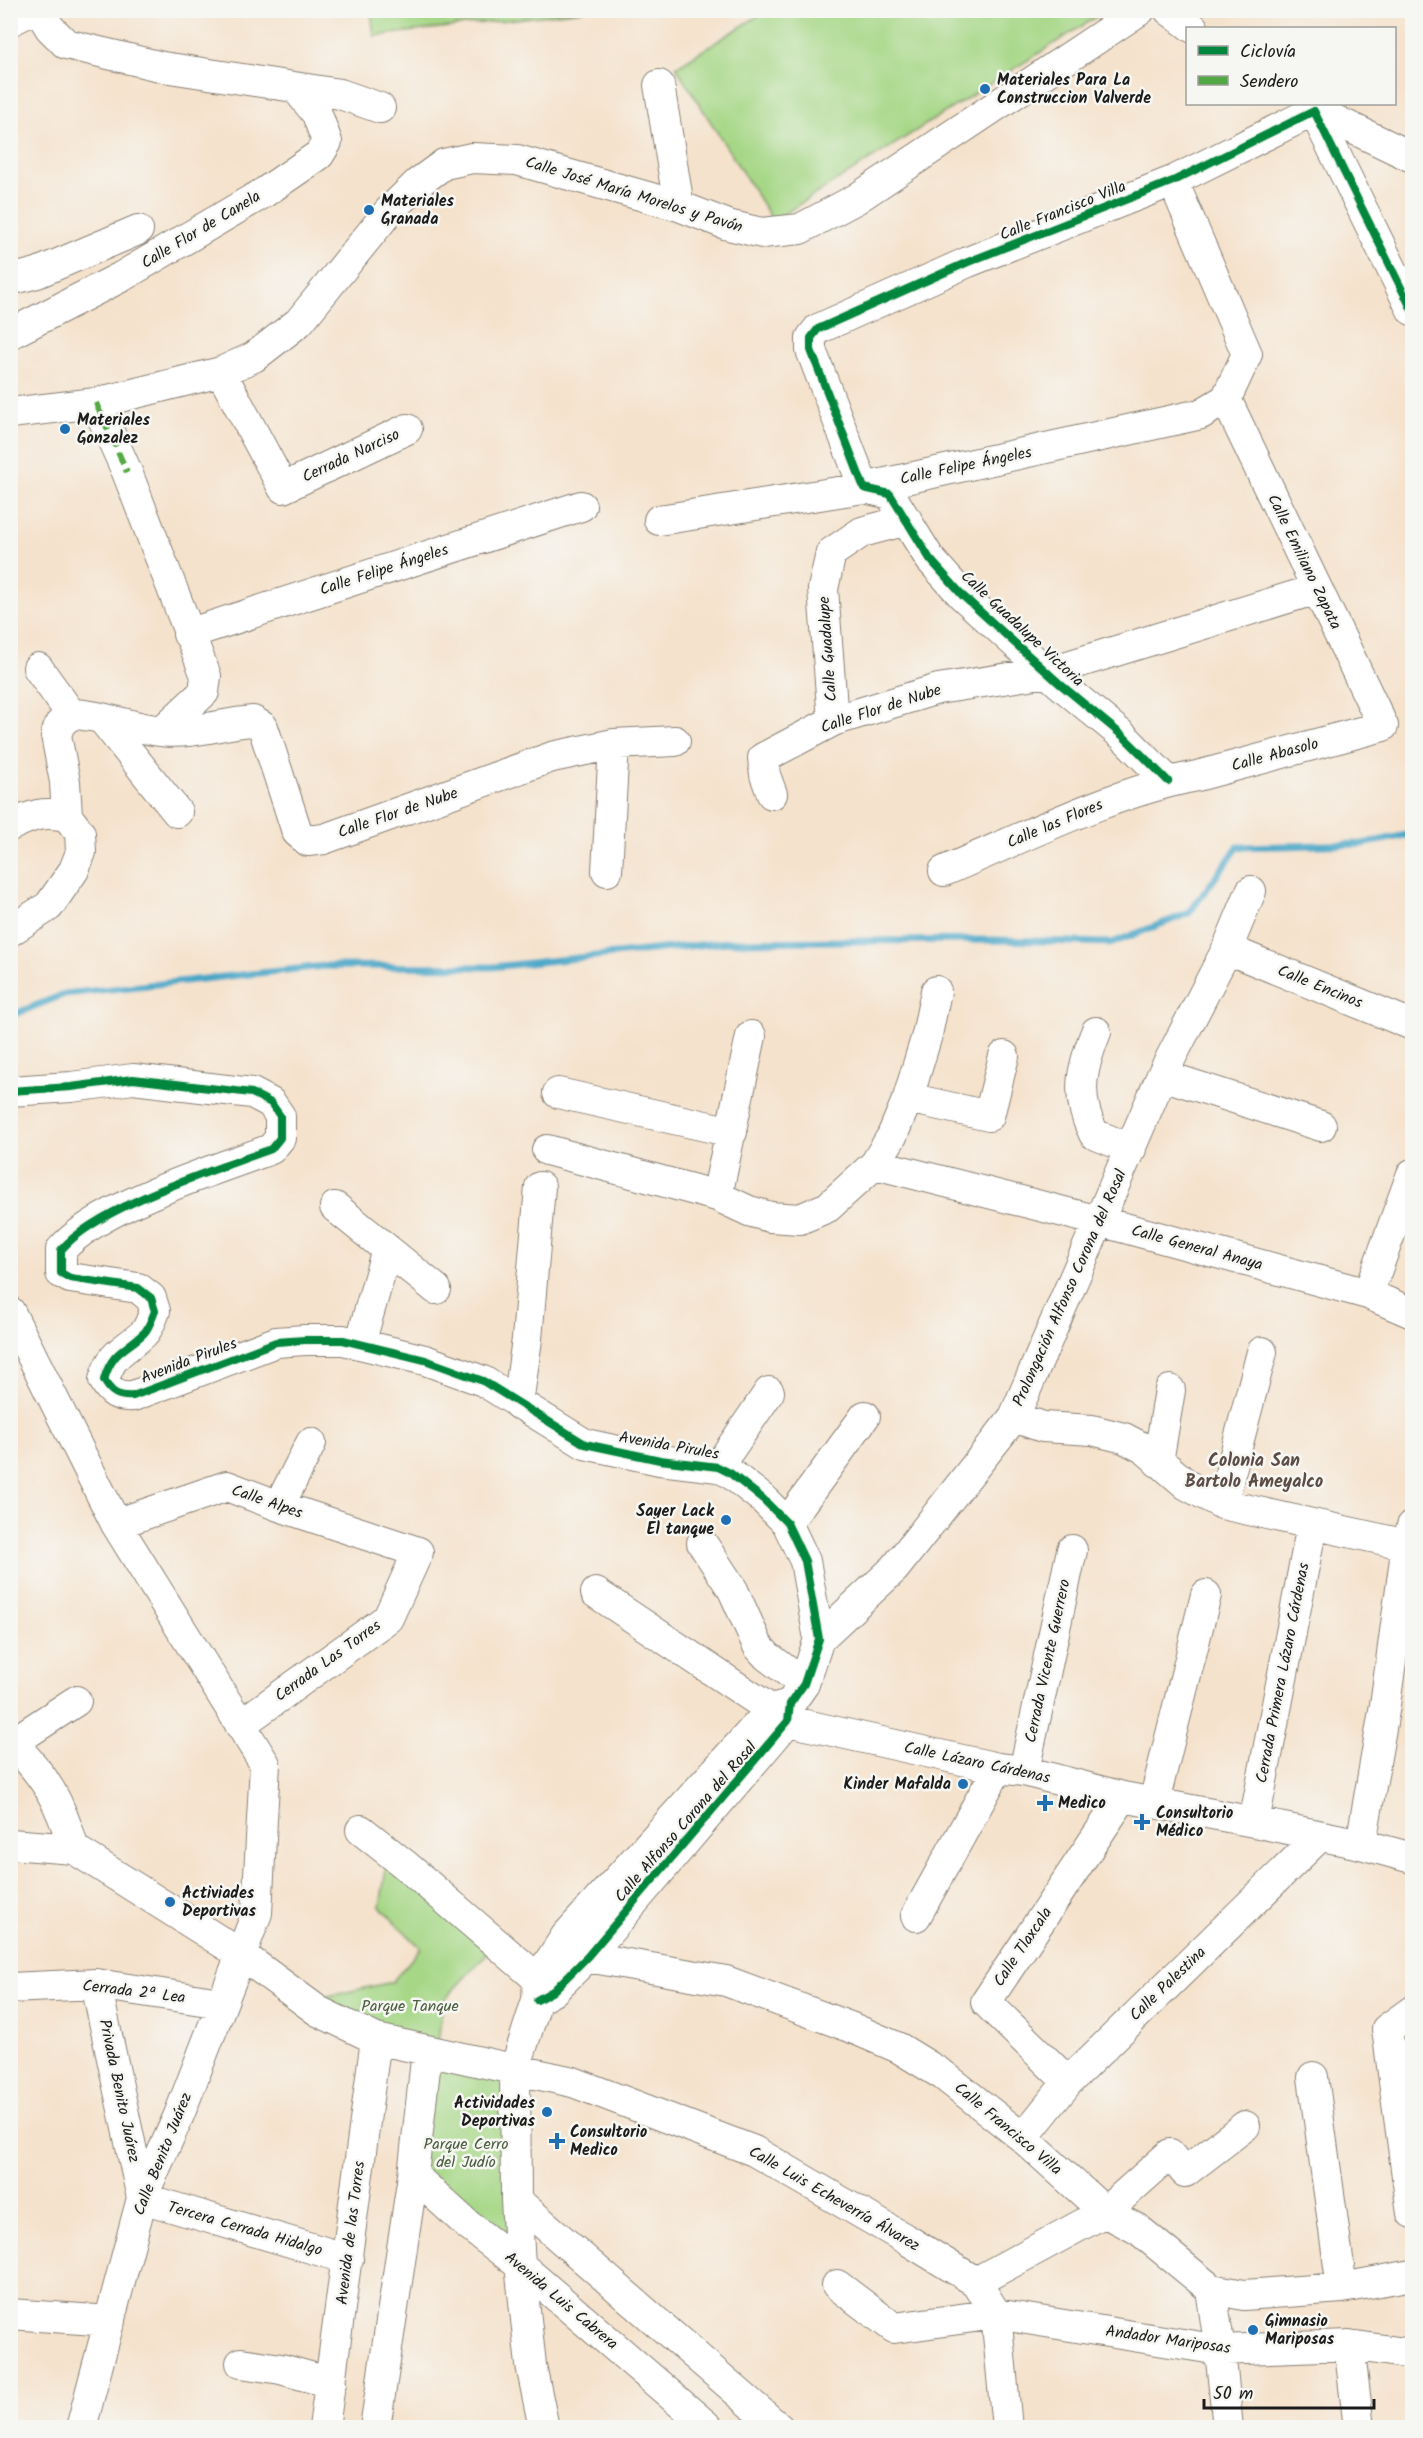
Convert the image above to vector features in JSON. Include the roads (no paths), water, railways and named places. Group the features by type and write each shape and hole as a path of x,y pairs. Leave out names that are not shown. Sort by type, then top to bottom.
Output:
{"street":[{"path":"10,21 32,10"},
{"path":"39,10 50,28 66,44 163,67 340,94 380,108"},
{"name":"Calle José María Morelos y Pavón","path":"10,413 96,403 221,372 254,357 299,322 389,211 418,183 444,164 472,158 517,160 679,206 728,225 762,233 800,229 856,199 1140,10"},
{"path":"1169,10 1192,27"},
{"path":"659,85 679,206"},
{"name":"Calle Flor de Canela","path":"10,334 122,277 266,192 319,155 327,142 317,114 296,88"},
{"path":"1308,107 1413,157"},
{"path":"1308,107 1413,310"},
{"name":"Calle Francisco Villa","path":"864,488 810,350 811,338 818,329 968,262 1173,181 1308,107"},
{"path":"1173,181 1247,354 1213,406"},
{"path":"10,280 37,273 138,230"},
{"name":"Cerrada Narciso","path":"221,372 283,488 407,429"},
{"path":"10,931 49,906 74,870 81,852 80,833 67,816 65,782 56,735 60,724 71,714 83,714 104,721 162,731 204,692 206,676 127,472 96,403"},
{"name":"Calle Felipe Ángeles","path":"659,520 864,488 1213,406"},
{"name":"Calle Emiliano Zapata","path":"1213,406 1317,589 1383,726"},
{"name":"Calle Guadalupe Victoria","path":"864,488 890,494 930,559 963,596 1123,736 1168,781"},
{"name":"Calle Felipe Ángeles","path":"188,634 580,506"},
{"name":"Calle Guadalupe","path":"833,721 823,589 831,554 862,532 907,520"},
{"name":"Calle Flor de Nube","path":"772,794 765,776 763,758 833,721 938,689 1048,672 1317,589"},
{"path":"38,668 71,714"},
{"path":"104,721 177,812"},
{"name":"Calle Flor de Nube","path":"162,731 189,732 253,721 263,727 297,832 308,841 324,839 552,757 614,744 675,741"},
{"name":"Calle Abasolo","path":"1168,781 1197,776 1383,726"},
{"path":"607,871 614,744"},
{"name":"Calle las Flores","path":"944,871 1110,801 1168,781"},
{"path":"10,826 31,816 50,812 67,816"},
{"name":"Prolongación Alfonso Corona del Rosal","path":"819,1639 895,1568 1014,1417 1162,1075 1227,949 1251,891"},
{"name":"Calle Encinos","path":"1227,949 1413,1025"},
{"path":"547,1150 717,1196 749,1211 770,1217 800,1219 828,1207 875,1164 892,1136 908,1098 927,1035 936,991"},
{"path":"1096,1032 1086,1059 1080,1095 1085,1116 1094,1134 1131,1149"},
{"path":"717,1196 752,1036"},
{"path":"908,1098 989,1116 1004,1056"},
{"path":"1162,1075 1321,1126"},
{"name":"Avenida Pirules","path":"10,1091 71,1087 134,1079 252,1093 271,1103 280,1116 280,1138 271,1149 130,1203 71,1238 61,1250 62,1273 70,1278 138,1288 151,1298 155,1311 146,1331 119,1352 108,1365 104,1380 109,1390 120,1396 133,1396 276,1342 334,1340 425,1360 483,1381 585,1444 660,1460 721,1464 763,1499 787,1523 805,1561 819,1639"},
{"path":"558,1093 732,1132"},
{"name":"Calle General Anaya","path":"875,1164 1099,1221 1368,1294 1413,1313"},
{"path":"1368,1294 1413,1174"},
{"path":"518,1404 527,1339 540,1187"},
{"path":"335,1207 436,1289"},
{"path":"360,1344 387,1249"},
{"path":"10,1312 116,1524 265,1764 257,1913 242,1955"},
{"path":"1222,1504 1262,1352"},
{"path":"1158,1462 1170,1390"},
{"path":"721,1464 769,1392"},
{"path":"787,1523 865,1416"},
{"path":"1014,1417 1043,1427 1092,1430 1124,1438 1144,1449 1187,1485 1222,1504 1311,1525 1411,1539 1360,1844"},
{"path":"279,1506 311,1443"},
{"name":"Calle Alpes","path":"116,1524 227,1486 279,1506 418,1552"},
{"name":"Cerrada Primera Lázaro Cárdenas","path":"1254,1821 1311,1525"},
{"path":"702,1543 733,1590 758,1646 767,1656 788,1704"},
{"name":"Cerrada Vicente Guerrero","path":"916,1916 1011,1769 1071,1550"},
{"name":"Cerrada Las Torres","path":"240,1725 388,1618 418,1552"},
{"path":"596,1593 788,1704"},
{"path":"1154,1802 1206,1595"},
{"name":"Calle Alfonso Corona del Rosal","path":"538,1990 553,1991 587,1958 788,1704 819,1639"},
{"path":"10,1844 74,1849 63,1812 41,1773 11,1742 76,1701"},
{"name":"Calle Alfonso Corona del Rosal","path":"544,2427 531,2365 520,2265 516,2200 515,2068 538,1990 566,1936 788,1704"},
{"name":"Calle Lázaro Cárdenas","path":"788,1704 1011,1769 1123,1797 1411,1852"},
{"name":"Calle Tlaxcala","path":"1068,2082 986,2002 1123,1797"},
{"path":"361,1830 404,1864 538,1990"},
{"name":"Calle Palestina","path":"1023,2138 1068,2082 1320,1836"},
{"name":"Calle Luis Echeverría Álvarez","path":"74,1849 242,1955 318,2011 376,2038 427,2052 515,2068 573,2082 754,2151 976,2282 996,2314"},
{"name":"Calle Benito Juárez","path":"81,2427 142,2198 179,2115 221,2002 242,1955"},
{"name":"Calle Francisco Villa","path":"587,1958 726,1981 850,2027 899,2048 943,2075 1023,2138 1105,2212 1140,2230 1211,2289 1244,2295 1342,2288 1413,2275"},
{"name":"Cerrada 2ª Lea","path":"10,1988 96,1984 221,2002"},
{"name":"Privada Benito Juárez","path":"96,1984 142,2198"},
{"path":"1413,2011 1386,2029 1413,2213"},
{"name":"Avenida de las Torres","path":"324,2427 376,2038"},
{"path":"375,2427 412,2175 427,2052"},
{"path":"1313,2077 1342,2288"},
{"path":"976,2282 1105,2212 1170,2154 1185,2172 1245,2126"},
{"name":"Avenida Luis Cabrera","path":"412,2175 469,2226 520,2265 709,2427"},
{"name":"Tercera Cerrada Hidalgo","path":"142,2198 348,2259"},
{"path":"516,2200 779,2427"},
{"path":"566,2222 736,2374 795,2422 794,2427"},
{"name":"Andador Mariposas","path":"837,2285 894,2328 996,2314 1220,2350 1349,2345 1413,2355"},
{"path":"1211,2289 1228,2427"},
{"path":"10,2314 110,2321"},
{"path":"996,2314 1007,2427"},
{"path":"1349,2345 1359,2427"},
{"path":"241,2363 280,2369 331,2383"}],"waterway":[{"path":"10,1016 65,994 324,966 492,967 728,942 995,940 1112,943 1189,913 1238,847 1362,844 1412,834"}],"place":[{"name":"Materiales Para La Construccion Valverde","path":"985,89"},
{"name":"Materiales Granada","path":"369,210"},
{"name":"Materiales Gonzalez","path":"65,429"},
{"name":"Sayer Lack El tanque","path":"726,1520"},
{"name":"Kinder Mafalda","path":"963,1784"},
{"name":"Medico","path":"1045,1803"},
{"name":"Consultorio Médico","path":"1142,1822"},
{"name":"Activiades Deportivas","path":"170,1902"},
{"name":"Actividades Deportivas","path":"547,2112"},
{"name":"Consultorio Medico","path":"557,2141"},
{"name":"Gimnasio Mariposas","path":"1253,2330"}],"district":[{"name":"Colonia San Bartolo Ameyalco","path":"1254,1471"}],"park label":[{"name":"Parque Tanque","path":"410,2006"},
{"name":"Parque Cerro del Judío","path":"466,2153"}]}
